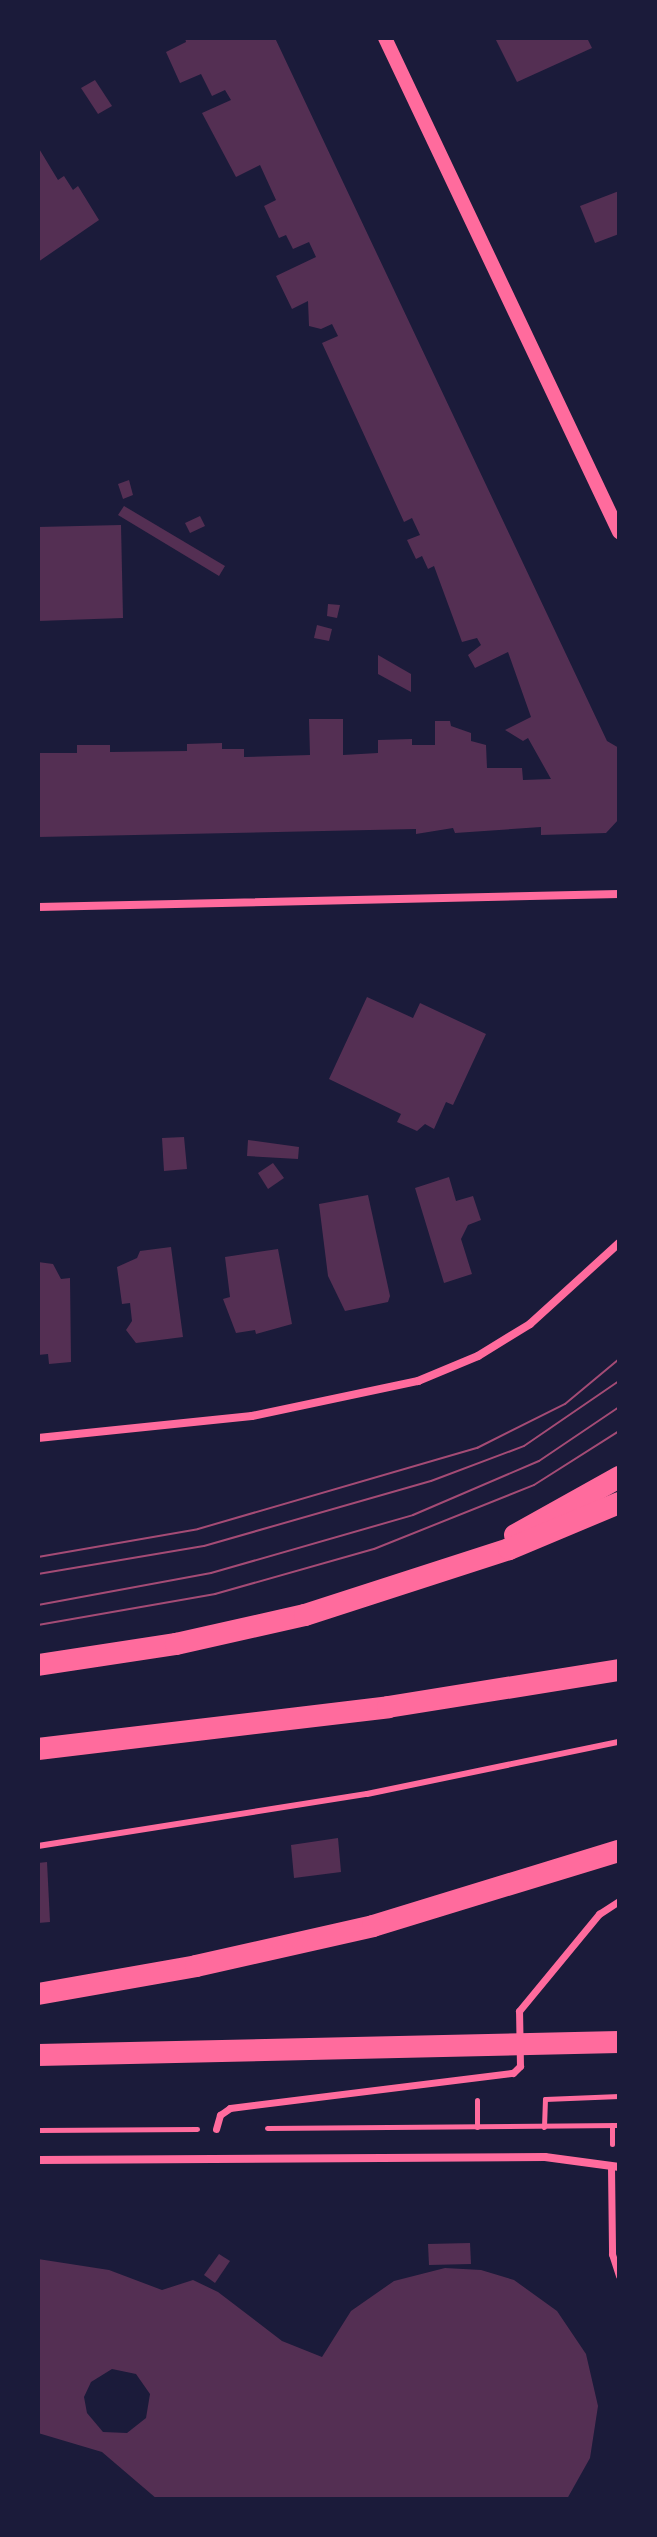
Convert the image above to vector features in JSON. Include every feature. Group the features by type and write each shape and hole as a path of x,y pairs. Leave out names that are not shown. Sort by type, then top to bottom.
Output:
{"highway":[{"path":"455,1566 619,1477"},
{"path":"38,1665 253,1627 455,1566 560,1530 619,1503"},
{"path":"38,1749 388,1707 619,1670"},
{"path":"38,1994 196,1966 373,1926 619,1851"},
{"path":"38,2055 619,2042"}],"street":[{"path":"385,38 619,532"},
{"path":"38,907 619,894"},
{"path":"38,1438 252,1416 418,1381 478,1356 530,1324 619,1243"},
{"path":"216,2129 220,2115 230,2108 513,2073 520,2066 521,2008 599,1914 619,1901"},
{"path":"38,2160 545,2157 615,2167 612,2254 619,2276"}],"lane":[{"path":"38,1846 306,1805 619,1742"}],"path":[{"path":"544,2127 545,2099 619,2096"},
{"path":"38,2130 619,2125"}],"building":[{"path":"185,38 275,38 607,741 619,748 619,819 606,833 541,835 541,827 455,833 453,828 416,834 416,829 38,837 38,753 77,753 77,745 110,745 110,752 187,751 187,744 222,743 222,749 244,749 244,757 310,755 309,719 343,719 343,755 378,753 378,740 412,739 412,745 435,745 435,721 450,721 451,726 471,733 471,741 486,745 487,768 522,768 523,780 551,779 528,738 523,741 505,730 531,717 508,652 475,668 468,655 481,645 477,638 462,642 434,566 428,569 422,556 416,559 407,540 420,535 412,518 404,522 322,343 338,336 332,324 321,329 309,326 308,301 292,309 276,276 316,257 309,242 293,249 286,235 279,238 264,206 276,200 260,165 236,177 202,113 231,100 225,90 212,96 201,74 180,83 166,52 186,42"},
{"path":"495,38 587,38 592,48 517,82"},
{"path":"95,80 112,106 98,114 81,88"},
{"path":"38,147 58,180 64,176 73,190 78,186 99,220 38,262"},
{"path":"619,191 619,234 595,243 580,206"},
{"path":"129,480 133,495 123,499 118,484"},
{"path":"124,506 225,566 219,576 118,515"},
{"path":"200,516 205,526 190,533 185,523"},
{"path":"121,525 123,618 38,621 38,527"},
{"path":"328,604 340,605 337,618 327,616"},
{"path":"317,625 332,629 329,641 314,638"},
{"path":"378,655 411,674 411,692 378,674"},
{"path":"367,997 413,1018 420,1003 486,1034 453,1105 446,1102 434,1129 425,1124 417,1131 397,1122 401,1114 329,1079"},
{"path":"184,1137 187,1169 164,1171 162,1138"},
{"path":"248,1140 299,1147 298,1159 247,1156"},
{"path":"273,1163 284,1178 268,1189 258,1173"},
{"path":"449,1177 456,1201 473,1196 481,1220 468,1225 461,1239 472,1274 444,1283 415,1188"},
{"path":"368,1195 390,1296 388,1302 345,1311 328,1276 319,1204"},
{"path":"171,1247 183,1337 136,1343 126,1330 132,1321 130,1303 122,1304 117,1267 137,1258 140,1251"},
{"path":"278,1249 292,1324 256,1334 255,1330 236,1333 223,1299 230,1297 225,1257"},
{"path":"38,1262 53,1264 61,1279 70,1278 71,1362 49,1364 48,1354 38,1355"},
{"path":"338,1838 341,1872 294,1878 291,1845"},
{"path":"47,1862 50,1922 38,1923 38,1863"},
{"path":"470,2243 471,2264 429,2265 428,2244"},
{"path":"219,2254 230,2261 215,2283 204,2275"},
{"path":"38,2259 109,2270 162,2290 193,2280 218,2292 282,2341 322,2357 351,2311 394,2281 445,2268 481,2270 514,2280 557,2311 586,2354 598,2406 590,2458 567,2499 157,2499 102,2452 38,2433","holes":["112,2369 136,2374 150,2394 146,2418 127,2433 103,2432 87,2413 84,2397 91,2382"]}],"tram line":[{"path":"38,1557 198,1529 477,1448 565,1404 619,1359"},
{"path":"38,1574 204,1546 431,1481 524,1446 619,1381"},
{"path":"38,1605 211,1573 413,1515 539,1461 619,1407"},
{"path":"38,1625 215,1594 374,1549 534,1485 619,1431"}]}
